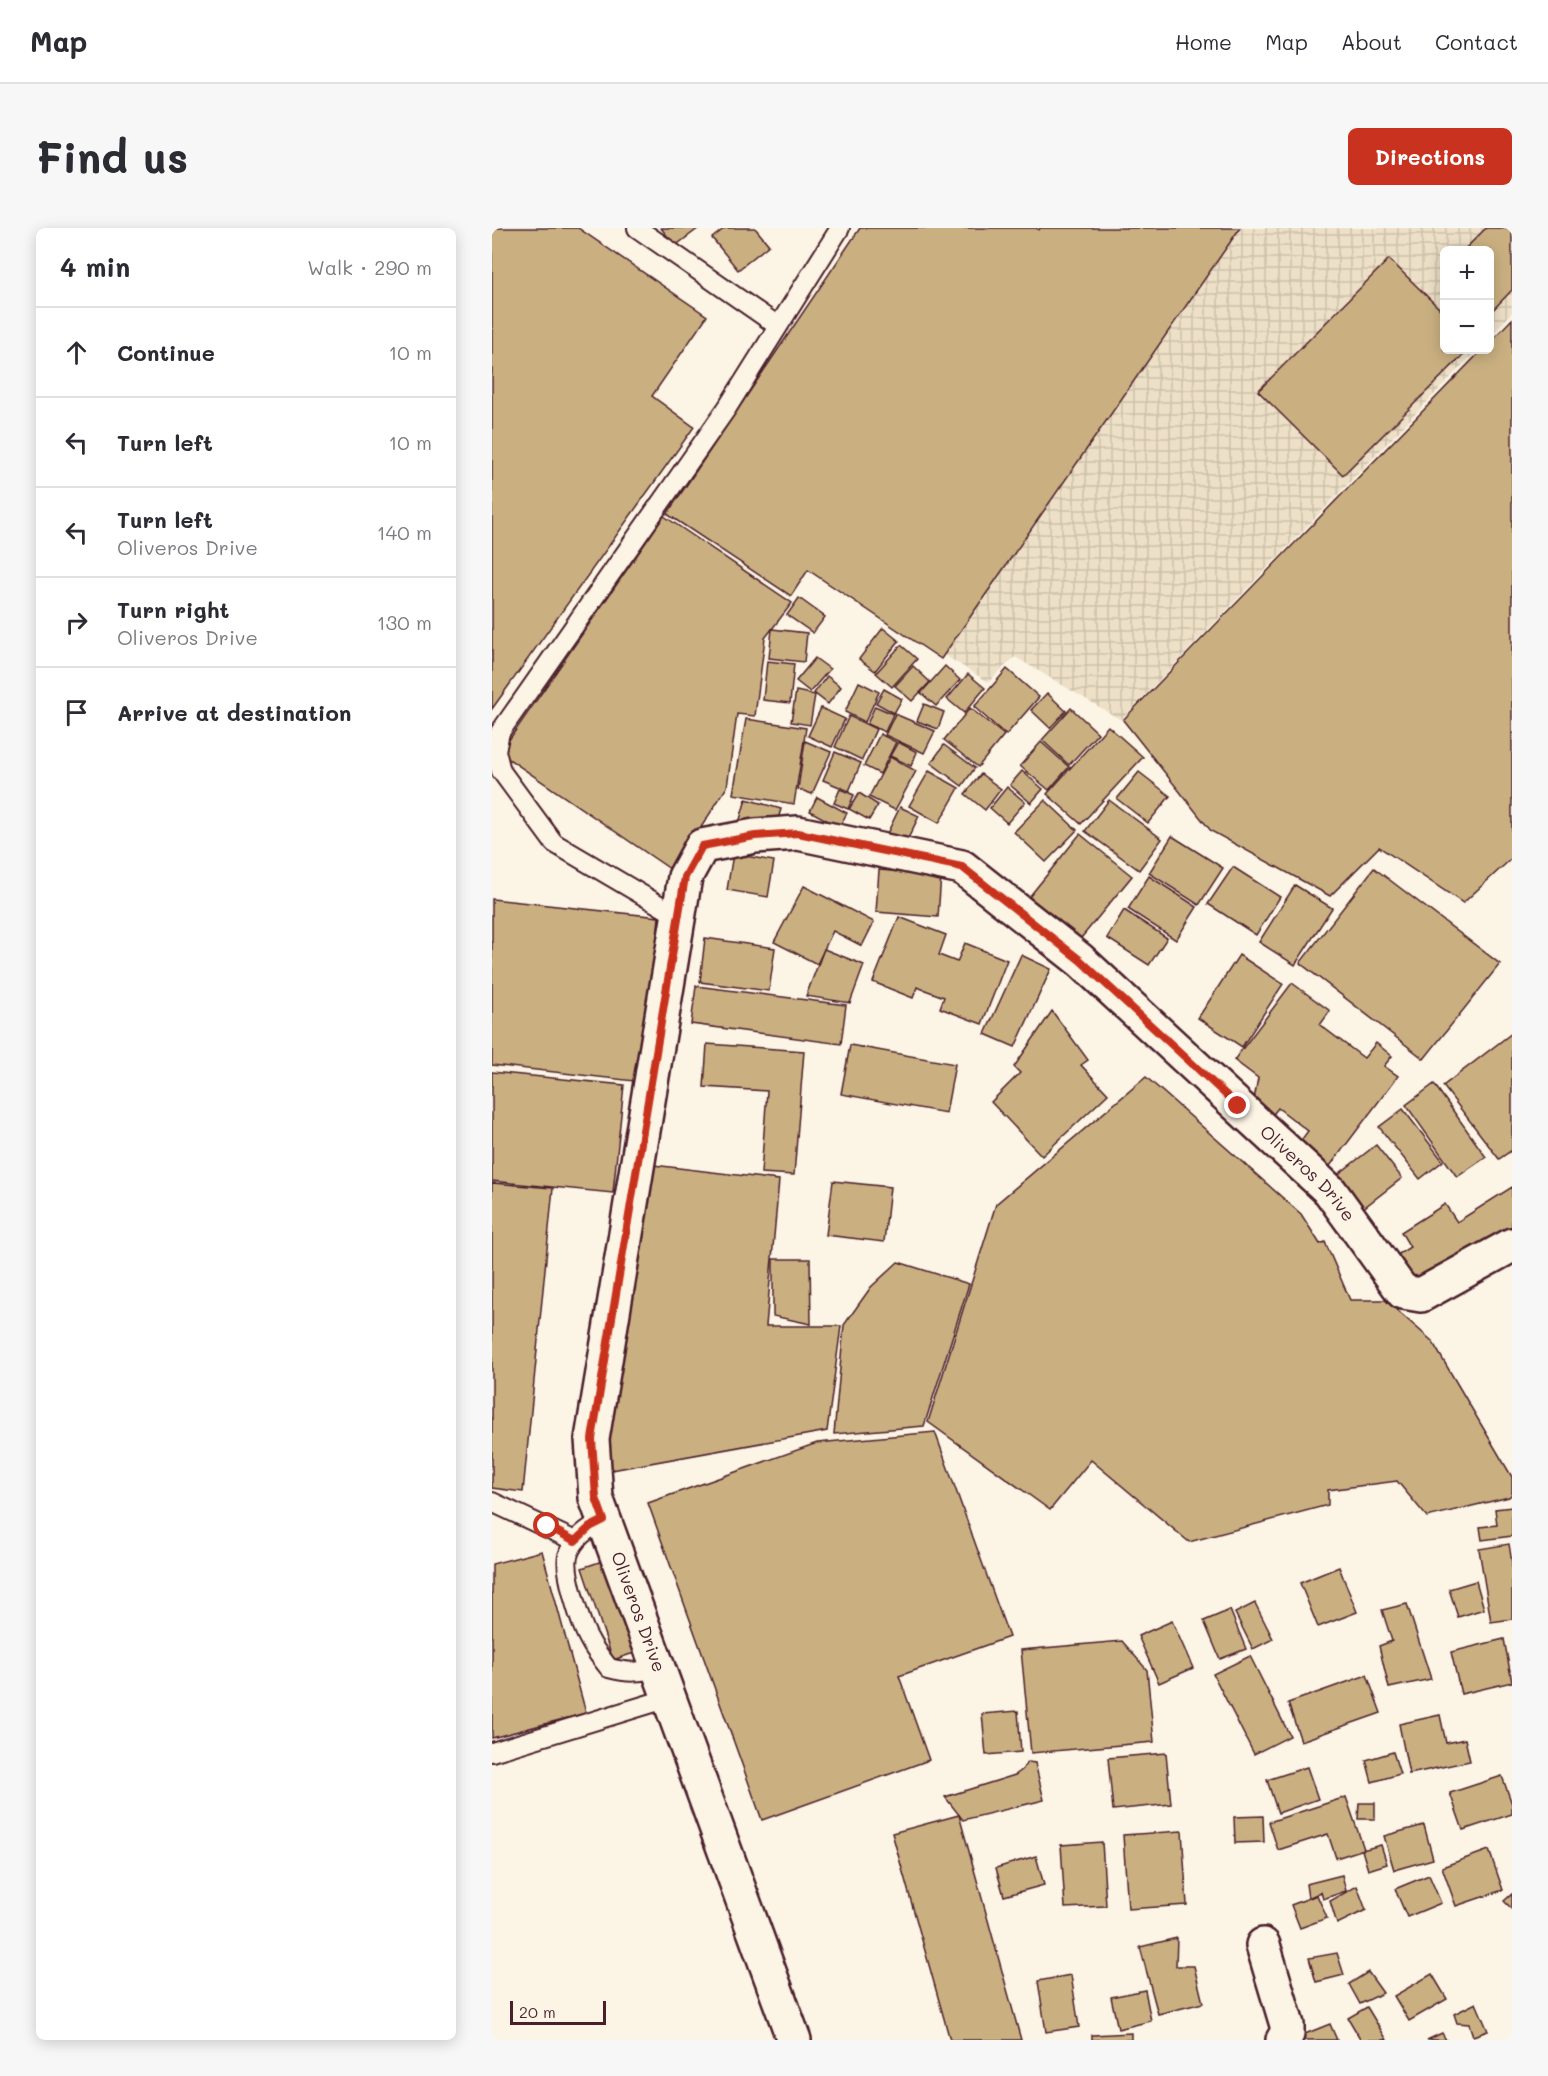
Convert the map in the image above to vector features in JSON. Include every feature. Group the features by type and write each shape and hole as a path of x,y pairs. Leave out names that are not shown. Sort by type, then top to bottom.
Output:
{"street":[{"name":"Oliveros Drive","path":"794,2040 596,1498 592,1439 685,877 702,846 755,836 798,833 962,867 1080,960 1330,1191 1403,1292 1421,1295 1512,1245"},
{"path":"1263,1944 1287,2025 1287,2034 1283,2040"}],"lane":[{"path":"638,228 778,326"},
{"path":"678,916 554,843 501,771 496,751 500,732 727,408 840,228"},
{"path":"492,1502 575,1541"},
{"path":"604,1520 590,1527 575,1541 568,1557 571,1587 589,1641 609,1668 628,1673 644,1672 658,1667"},
{"path":"492,1752 669,1698"}],"shaded area":[{"path":"1227,228 1512,228 1512,313 1494,332 1494,246 1440,246 1440,354 1473,354 1121,720 1015,657 988,682 941,653"}],"building":[{"path":"492,228 578,228 707,316 652,396 694,427 492,709"},
{"path":"661,228 699,228 675,246"},
{"path":"725,228 755,228 769,245 738,270 712,238"},
{"path":"860,228 1036,228 1039,230 1040,228 1240,228 941,659 808,570 791,596 667,514"},
{"path":"1486,228 1512,228 1512,290 1494,309 1494,246 1468,246"},
{"path":"1389,259 1440,309 1440,354 1464,354 1343,475 1258,391"},
{"path":"1512,319 1512,858 1463,903 1379,847 1330,896 1211,831 1123,720 1478,354 1494,354 1494,338"},
{"path":"664,516 792,603 765,638 755,716 737,714 727,787 673,871 500,753"},
{"path":"799,598 825,617 813,633 787,615"},
{"path":"883,628 899,641 875,671 859,659"},
{"path":"772,629 807,633 804,662 769,658"},
{"path":"901,645 917,659 892,687 876,673"},
{"path":"815,658 830,669 810,692 796,681"},
{"path":"767,661 794,664 790,703 763,700"},
{"path":"913,666 930,682 912,701 895,686"},
{"path":"945,666 960,680 936,706 921,693"},
{"path":"1007,669 1039,697 1006,735 974,707"},
{"path":"968,674 985,688 964,713 947,699"},
{"path":"827,676 841,687 828,704 814,693"},
{"path":"859,682 879,692 865,722 845,712"},
{"path":"884,689 902,699 894,713 876,703"},
{"path":"796,691 815,695 810,725 791,722"},
{"path":"1047,693 1066,711 1050,728 1031,710"},
{"path":"924,704 944,712 938,729 917,721"},
{"path":"875,706 893,714 885,732 867,724"},
{"path":"821,708 845,719 832,747 808,736"},
{"path":"970,708 1004,735 978,767 944,740"},
{"path":"1071,708 1098,733 1069,765 1042,740"},
{"path":"895,714 935,731 924,753 885,735"},
{"path":"849,716 876,729 862,760 835,747"},
{"path":"746,719 806,728 794,804 733,794"},
{"path":"1108,726 1143,757 1081,824 1047,794"},
{"path":"880,734 896,742 880,774 864,766"},
{"path":"805,741 831,752 812,794 798,789"},
{"path":"898,742 917,752 911,766 890,756"},
{"path":"1041,742 1069,767 1049,790 1020,766"},
{"path":"944,745 975,768 962,786 931,763"},
{"path":"835,752 861,763 849,791 823,780"},
{"path":"890,757 916,771 895,810 869,797"},
{"path":"929,771 959,788 939,823 909,806"},
{"path":"1022,771 1043,789 1031,803 1010,785"},
{"path":"1139,772 1170,796 1148,823 1117,799"},
{"path":"981,774 1001,789 985,810 965,794"},
{"path":"1007,787 1025,802 1007,823 990,808"},
{"path":"840,789 854,795 848,809 834,803"},
{"path":"859,793 878,805 869,820 849,809"},
{"path":"817,797 847,813 839,827 810,811"},
{"path":"746,799 781,809 774,833 739,823"},
{"path":"1045,800 1077,830 1046,862 1014,832"},
{"path":"1109,800 1162,839 1139,870 1085,831"},
{"path":"900,807 919,816 901,853 882,844"},
{"path":"1080,834 1132,876 1077,943 1025,902"},
{"path":"1172,836 1223,868 1199,905 1149,873"},
{"path":"733,854 774,861 768,897 727,890"},
{"path":"1233,867 1280,897 1256,935 1208,904"},
{"path":"1374,868 1500,964 1424,1059 1300,963"},
{"path":"879,870 941,875 938,917 876,912"},
{"path":"1149,876 1197,907 1176,940 1128,909"},
{"path":"1295,885 1332,908 1295,965 1259,942"},
{"path":"804,886 874,922 862,946 833,931 817,964 774,942"},
{"path":"492,899 659,917 643,1082 492,1065"},
{"path":"1124,910 1167,938 1149,965 1107,938"},
{"path":"899,917 946,935 939,955 957,962 965,943 1007,960 982,1024 940,1008 944,997 917,987 913,998 873,982"},
{"path":"705,938 775,948 769,991 700,982"},
{"path":"824,949 864,965 850,1003 806,996"},
{"path":"1021,955 1051,969 1015,1047 985,1034"},
{"path":"1239,955 1283,984 1242,1047 1198,1018"},
{"path":"1292,983 1330,1011 1320,1025 1364,1058 1376,1043 1392,1056 1384,1066 1398,1076 1330,1166 1299,1143 1308,1131 1278,1108 1267,1122 1252,1110 1258,1078 1234,1060"},
{"path":"696,986 846,1005 841,1044 691,1024"},
{"path":"1052,1011 1088,1060 1081,1065 1108,1094 1042,1156 991,1102 1020,1073 1014,1067"},
{"path":"1512,1033 1512,1150 1499,1159 1443,1086"},
{"path":"707,1044 804,1051 794,1175 761,1173 767,1091 704,1087"},
{"path":"850,1045 955,1064 946,1113 841,1094"},
{"path":"492,1072 624,1085 613,1193 492,1181"},
{"path":"1146,1077 1301,1214 1320,1244 1325,1242 1350,1300 1385,1300 1432,1341 1512,1477 1512,1494 1509,1497 1427,1517 1397,1481 1328,1490 1328,1505 1189,1542 1091,1460 1050,1510 928,1422 996,1204"},
{"path":"1434,1084 1486,1157 1457,1177 1406,1105"},
{"path":"1403,1109 1443,1161 1420,1179 1379,1127"},
{"path":"1376,1145 1402,1178 1357,1213 1331,1180"},
{"path":"645,1164 779,1180 766,1326 841,1326 827,1431 606,1471"},
{"path":"833,1181 890,1187 884,1242 826,1235"},
{"path":"492,1183 553,1188 523,1492 492,1488"},
{"path":"1512,1187 1512,1234 1422,1291 1391,1259 1410,1247 1401,1232 1445,1204 1457,1222"},
{"path":"773,1259 810,1259 811,1324 773,1316"},
{"path":"898,1262 969,1284 924,1426 834,1434 844,1325 871,1287"},
{"path":"935,1432 1009,1637 899,1676 929,1760 762,1820 648,1503 817,1443"},
{"path":"1512,1507 1512,1536 1482,1540 1480,1527 1497,1525 1495,1509"},
{"path":"1509,1544 1512,1563 1512,1619 1491,1622 1479,1549"},
{"path":"542,1551 586,1713 492,1738 492,1564"},
{"path":"605,1560 637,1652 613,1660 582,1568"},
{"path":"1339,1567 1357,1612 1318,1627 1300,1583"},
{"path":"1476,1581 1484,1609 1458,1617 1449,1589"},
{"path":"1255,1603 1273,1639 1253,1649 1235,1613"},
{"path":"1407,1604 1431,1679 1389,1688 1379,1646 1392,1641 1382,1610"},
{"path":"1230,1610 1246,1649 1220,1659 1204,1621"},
{"path":"1172,1621 1193,1668 1159,1683 1138,1636"},
{"path":"1504,1639 1512,1682 1461,1694 1451,1652"},
{"path":"1122,1641 1147,1670 1154,1742 1031,1753 1021,1650"},
{"path":"1250,1656 1290,1736 1254,1754 1213,1674"},
{"path":"1367,1675 1381,1713 1301,1741 1288,1703"},
{"path":"1018,1711 1021,1752 986,1755 982,1714"},
{"path":"1440,1715 1446,1743 1465,1739 1470,1761 1409,1774 1399,1724"},
{"path":"1393,1752 1400,1774 1372,1782 1366,1760"},
{"path":"1166,1753 1171,1804 1113,1810 1108,1758"},
{"path":"1028,1762 1035,1763 1044,1800 963,1820 945,1797 1015,1775"},
{"path":"1307,1767 1318,1799 1278,1813 1267,1780"},
{"path":"1502,1776 1512,1804 1512,1814 1463,1830 1450,1793"},
{"path":"1346,1797 1364,1849 1336,1858 1328,1834 1278,1850 1269,1822"},
{"path":"1359,1803 1375,1803 1375,1819 1358,1819"},
{"path":"959,1815 1021,2040 950,2040 892,1833"},
{"path":"1263,1816 1264,1842 1235,1843 1234,1817"},
{"path":"1424,1825 1433,1859 1394,1870 1384,1836"},
{"path":"1182,1831 1187,1905 1128,1909 1123,1835"},
{"path":"1102,1842 1106,1906 1065,1908 1061,1845"},
{"path":"1381,1845 1387,1864 1368,1870 1362,1850"},
{"path":"1489,1850 1503,1890 1456,1906 1442,1867"},
{"path":"1036,1856 1044,1885 1004,1896 996,1868"},
{"path":"1342,1875 1346,1891 1323,1899 1321,1892 1308,1898 1306,1884"},
{"path":"1429,1875 1441,1903 1407,1917 1395,1889"},
{"path":"1357,1886 1366,1910 1337,1924 1330,1901"},
{"path":"1512,1894 1512,1909 1504,1901"},
{"path":"1317,1895 1327,1918 1300,1928 1291,1905"},
{"path":"1177,1938 1176,1966 1194,1966 1203,2003 1158,2014 1140,1947"},
{"path":"1337,1953 1344,1975 1316,1982 1309,1958"},
{"path":"1368,1972 1383,1993 1360,2004 1349,1984"},
{"path":"1432,1974 1447,1999 1409,2021 1394,1996"},
{"path":"1071,1975 1079,2027 1046,2032 1038,1981"},
{"path":"1145,1990 1151,2021 1118,2029 1111,1997"},
{"path":"1476,2003 1488,2031 1473,2036 1469,2024 1457,2023 1454,2014"},
{"path":"1367,2007 1387,2040 1361,2040 1348,2018"},
{"path":"1330,2024 1337,2040 1302,2040 1300,2036"},
{"path":"1131,2033 1131,2040 1092,2040 1092,2035"},
{"path":"1442,2033 1446,2040 1427,2040"}],"route":[{"path":"547,1526 575,1541 590,1527 604,1520 596,1498 592,1439 685,877 702,846 755,836 798,833 962,867 1080,960 1238,1106"}]}
